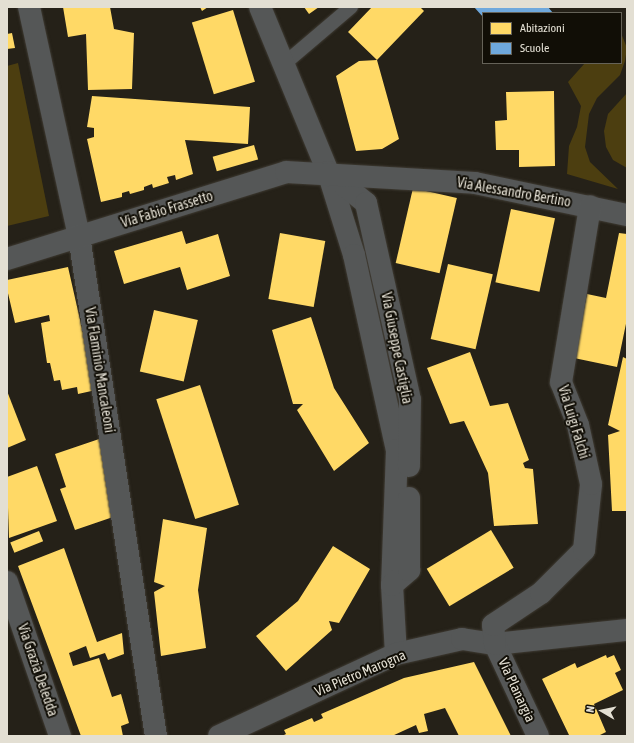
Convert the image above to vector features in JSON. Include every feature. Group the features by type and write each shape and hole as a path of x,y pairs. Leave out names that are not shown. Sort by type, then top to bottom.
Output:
{"street":[{"name":"Via Flaminio Mancaleoni","path":"28,7 79,236 156,736"},
{"name":"Via Giuseppe Castiglia","path":"260,7 328,172 354,255 397,450 392,585 396,654"},
{"name":"Via Fabio Frassetto","path":"7,259 286,172 328,172"},
{"name":"Via Alessandro Bertino","path":"328,172 475,183 627,215"},
{"name":"Via Luigi Falchi","path":"495,644 493,625 541,593 584,550 591,484 578,425 561,382 590,206"},
{"name":"Via Grazia Deledda","path":"7,582 60,736"},
{"name":"Via Pietro Marogna","path":"225,735 396,654 462,639 495,644 627,630"},
{"name":"Via Planargia","path":"495,644 538,736"}],"lane":[{"path":"284,64 351,7"}],"shaded area":[{"path":"622,36 627,48 625,61 620,75 597,98 589,114 585,147 590,162 618,189 567,174 569,146 577,127 581,106 568,82 584,64 622,64"},
{"path":"18,63 49,216 7,226 7,66"},
{"path":"627,93 627,168 613,160 606,147 604,131 608,114"}],"building: Abitazioni":[{"path":"63,7 110,7 114,29 134,33 132,89 88,90 86,34 68,37"},
{"path":"200,7 208,7 202,11"},
{"path":"304,7 319,7 309,14"},
{"path":"372,7 420,7 424,11 377,60 348,32"},
{"path":"233,10 255,82 214,94 192,23"},
{"path":"12,33 15,48 7,49 7,34"},
{"path":"377,60 399,139 382,149 356,151 336,76 359,61"},
{"path":"554,91 555,166 519,167 519,150 496,150 495,121 507,120 506,92"},
{"path":"92,96 250,107 248,144 185,140 193,174 176,180 175,175 167,177 169,183 153,188 152,184 144,187 144,190 130,194 129,191 122,193 122,197 101,202 87,139 94,137 94,128 87,127"},
{"path":"254,145 258,159 217,171 213,157"},
{"path":"413,188 457,198 440,273 396,263"},
{"path":"511,209 555,218 539,292 495,282"},
{"path":"182,231 186,244 218,234 230,276 187,290 180,267 124,284 114,251"},
{"path":"280,233 325,241 314,307 268,299"},
{"path":"619,233 627,234 627,319 617,367 574,358 587,294 606,298"},
{"path":"448,264 493,274 475,349 431,339"},
{"path":"68,267 96,390 78,394 77,387 62,390 60,380 54,381 50,363 47,363 41,323 50,321 49,315 15,323 7,289 7,280"},
{"path":"154,310 198,320 184,382 140,371"},
{"path":"311,317 334,388 369,443 334,471 297,410 303,404 293,404 272,330"},
{"path":"470,352 490,406 508,403 529,460 523,463 525,468 533,469 538,524 494,526 488,473 464,421 450,424 427,368"},
{"path":"623,357 627,359 627,511 612,511 608,435 620,431 608,425"},
{"path":"200,385 239,505 195,519 156,399"},
{"path":"7,391 26,440 7,448"},
{"path":"105,437 113,517 75,530 60,489 66,487 55,454"},
{"path":"37,466 57,521 9,538 7,477"},
{"path":"163,519 207,528 198,590 206,648 161,656 154,592 165,586 154,582"},
{"path":"491,530 514,568 449,606 427,569"},
{"path":"39,531 43,541 14,553 10,543"},
{"path":"333,546 370,569 339,623 329,621 332,630 286,671 256,636 298,601"},
{"path":"64,548 97,642 122,633 124,654 108,660 105,653 90,658 86,646 69,653 73,666 99,658 112,697 121,694 129,723 121,726 123,736 81,736 18,566"},
{"path":"606,655 607,658 614,655 621,670 615,673 623,690 594,704 606,732 598,736 569,735 542,679 575,663 577,668"},
{"path":"474,662 511,736 459,736 445,708 424,714 428,731 419,733 416,725 392,736 282,736 286,734 284,730 312,718 314,722 323,718 321,714 404,678"}],"building: Scuole":[{"path":"474,7 548,7 552,12 482,12 482,16"}]}
